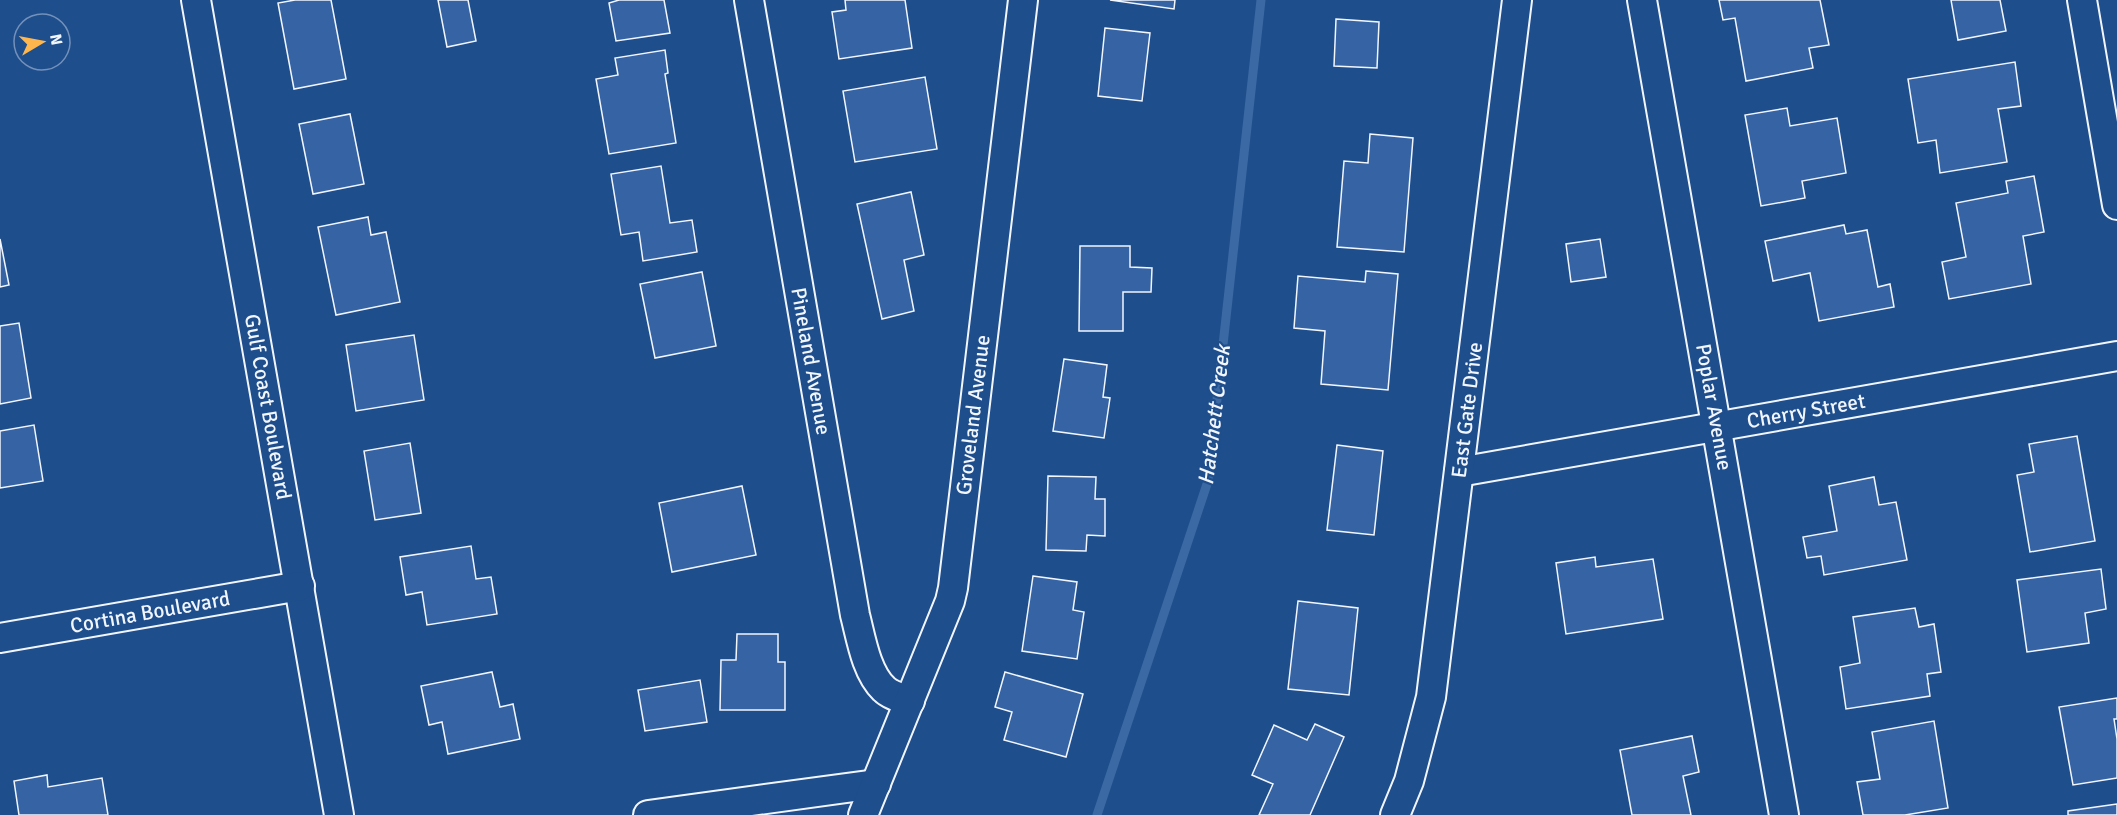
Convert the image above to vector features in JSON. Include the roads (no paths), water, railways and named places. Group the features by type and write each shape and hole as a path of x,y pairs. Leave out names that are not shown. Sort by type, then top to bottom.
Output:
{"street":[{"name":"Gulf Coast Boulevard","path":"196,0 339,815"},
{"name":"Pineland Avenue","path":"749,0 855,615 869,662 878,681 892,694 910,701"},
{"name":"Groveland Avenue","path":"863,815 953,588 1023,0"},
{"name":"East Gate Drive","path":"1395,815 1409,781 1431,698 1517,0"},
{"name":"Poplar Avenue","path":"1642,0 1784,815"},
{"path":"2082,0 2117,205"},
{"name":"Cherry Street","path":"1460,472 2117,356"},
{"name":"Cortina Boulevard","path":"0,638 300,586"},
{"path":"648,815 876,784"}],"waterway":[{"name":"Hatchett Creek","path":"1097,815 1208,481 1261,0"}]}
